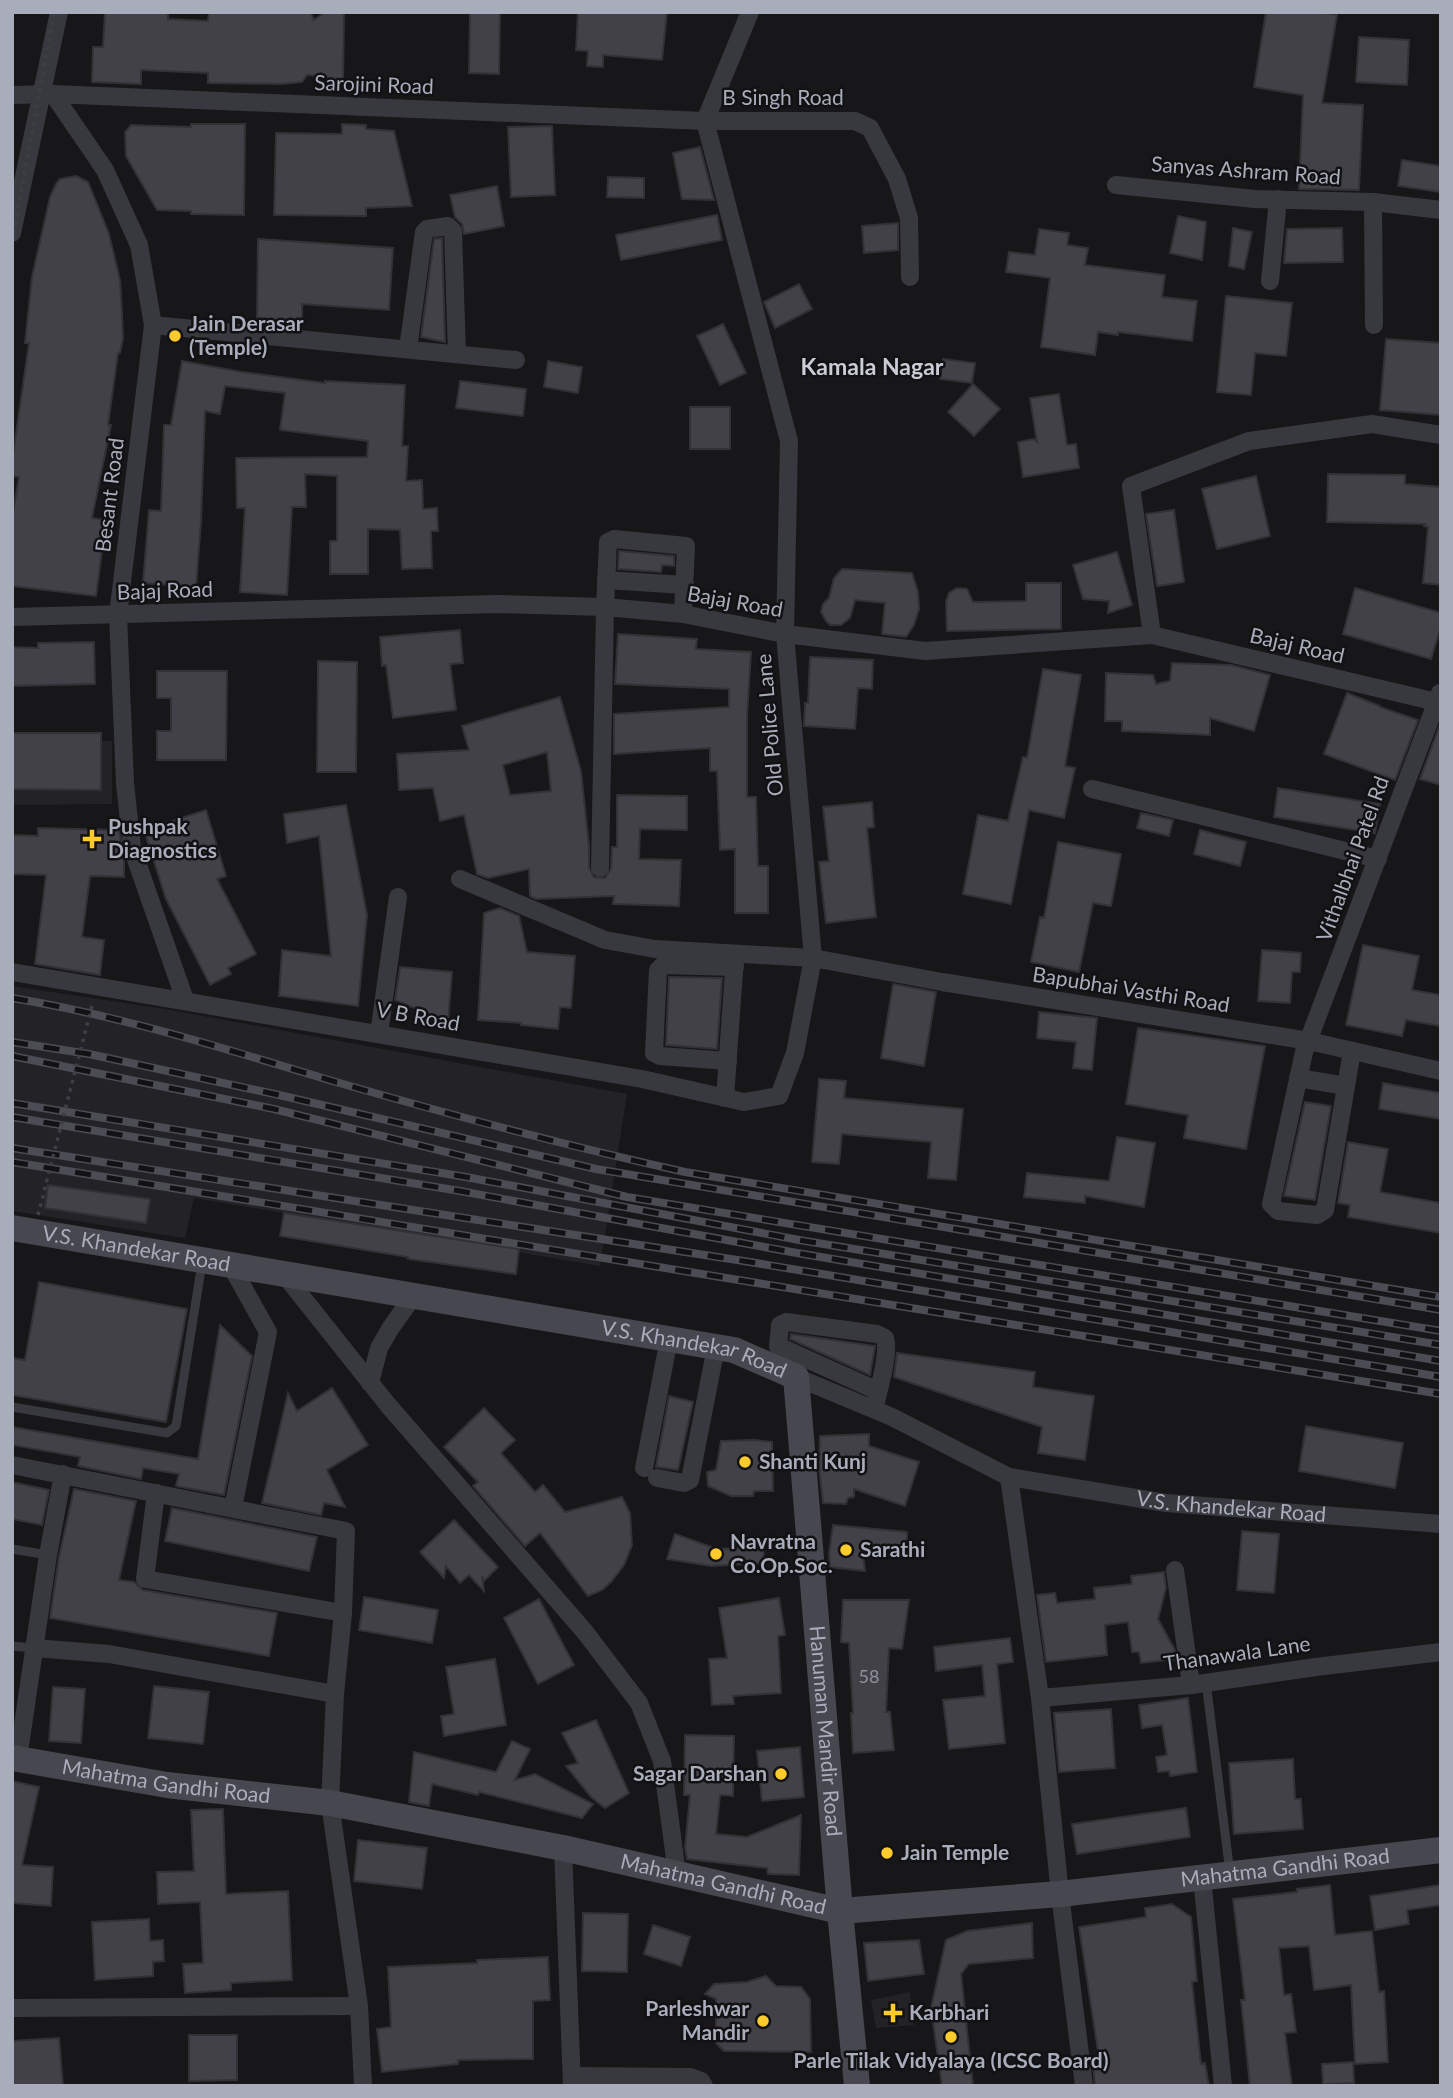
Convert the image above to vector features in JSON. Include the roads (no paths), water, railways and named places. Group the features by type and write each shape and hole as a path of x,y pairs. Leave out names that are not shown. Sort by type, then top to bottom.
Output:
{"street":[{"path":"13,230 47,95 57,12"},
{"path":"705,121 750,12"},
{"name":"Sarojini Road","path":"12,95 705,121"},
{"name":"Besant Road","path":"47,95 105,170 139,245 153,324 118,615 125,783 132,848 185,1000"},
{"name":"B Singh Road","path":"705,121 855,121 870,128 897,179 909,218 910,277"},
{"name":"Old Police Lane","path":"705,121 789,441 785,634 813,958 796,1053 779,1096 744,1102 725,1098"},
{"name":"Sanyas Ashram Road","path":"1116,185 1278,200 1373,201 1441,210"},
{"path":"1270,281 1278,200"},
{"path":"1373,201 1374,325"},
{"path":"408,347 424,232 427,229 448,226 453,231 457,351"},
{"path":"153,324 457,351 516,360"},
{"path":"1152,635 1131,486 1249,441 1372,424 1441,435"},
{"path":"600,868 608,542 614,539 685,546 683,614"},
{"path":"606,580 685,585"},
{"name":"Bajaj Road","path":"12,617 498,604 605,607 683,614 785,634 925,650 1152,635 1439,699"},
{"name":"Vithalbhai Patel Rd","path":"1346,1086 1325,1210 1317,1216 1278,1211 1271,1204 1304,1052 1439,699"},
{"path":"1092,789 1378,859"},
{"path":"460,879 605,940 735,960"},
{"path":"379,1034 398,897"},
{"path":"728,1061 660,1056 654,1053 658,970 663,965 813,958"},
{"name":"Bapubhai Vasthi Road","path":"813,958 942,982 1309,1041 1441,1071"},
{"path":"725,1098 735,960"},
{"name":"V B Road","path":"12,972 642,1079 725,1098"},
{"path":"1298,1078 1346,1086 1352,1051"},
{"name":"V.S. Khandekar Road","path":"12,1228 734,1350 784,1364 1009,1478 1166,1503 1441,1524"},
{"path":"230,1264 268,1332 233,1508"},
{"path":"283,1273 370,1383 585,1632 639,1703 662,1761 677,1874"},
{"path":"370,1383 379,1348 414,1295"},
{"path":"874,1409 878,1391 887,1343 880,1335 782,1322 784,1364 878,1391"},
{"path":"668,1339 651,1473 684,1483 690,1480 716,1347"},
{"name":"Hanuman Mandir Road","path":"784,1364 857,2086"},
{"path":"12,1465 346,1531 344,1613 335,1694 330,1803 359,2006 363,2086"},
{"path":"15,1758 63,1474"},
{"path":"1009,1478 1040,1698 1060,1894 1084,2086"},
{"path":"156,1493 145,1579 344,1613"},
{"path":"1175,1570 1199,1684"},
{"path":"34,1648 109,1654 335,1694"},
{"name":"Thanawala Lane","path":"1040,1698 1199,1684 1441,1652"},
{"name":"Mahatma Gandhi Road","path":"15,1758 167,1785 330,1803 563,1847 840,1911 1060,1894 1441,1850"},
{"path":"563,1847 572,2081 690,2077 701,2081 704,2086"},
{"path":"1202,1878 1223,2086"},
{"path":"12,2008 359,2006"}],"lane":[{"path":"12,1407 167,1433 176,1426 202,1259"},
{"path":"12,1549 48,1555"},
{"path":"12,1646 34,1648"},
{"path":"1199,1684 1230,1874"}],"railway":[{"path":"12,998 135,1024 466,1118 685,1172 1441,1297"},
{"path":"12,1042 89,1054 279,1095 596,1169 1441,1310"},
{"path":"12,1056 274,1109 627,1197 1441,1331"},
{"path":"12,1103 466,1177 799,1240 1441,1345"},
{"path":"12,1117 460,1191 797,1253 1441,1361"},
{"path":"12,1148 750,1262 1441,1377"},
{"path":"12,1162 1441,1394"}],"place":[{"name":"Jain Derasar (Temple)","path":"175,336"},
{"name":"Pushpak Diagnostics","path":"92,839"},
{"name":"Shanti Kunj","path":"745,1462"},
{"name":"Sarathi","path":"846,1550"},
{"name":"Navratna Co.Op.Soc.","path":"716,1554"},
{"name":"Sagar Darshan","path":"781,1774"},
{"name":"Jain Temple","path":"887,1853"},
{"name":"Karbhari","path":"893,2013"},
{"name":"Parleshwar Mandir","path":"763,2021"},
{"name":"Parle Tilak Vidyalaya (ICSC Board)","path":"951,2037"}],"district":[{"name":"Kamala Nagar","path":"872,367"}]}
